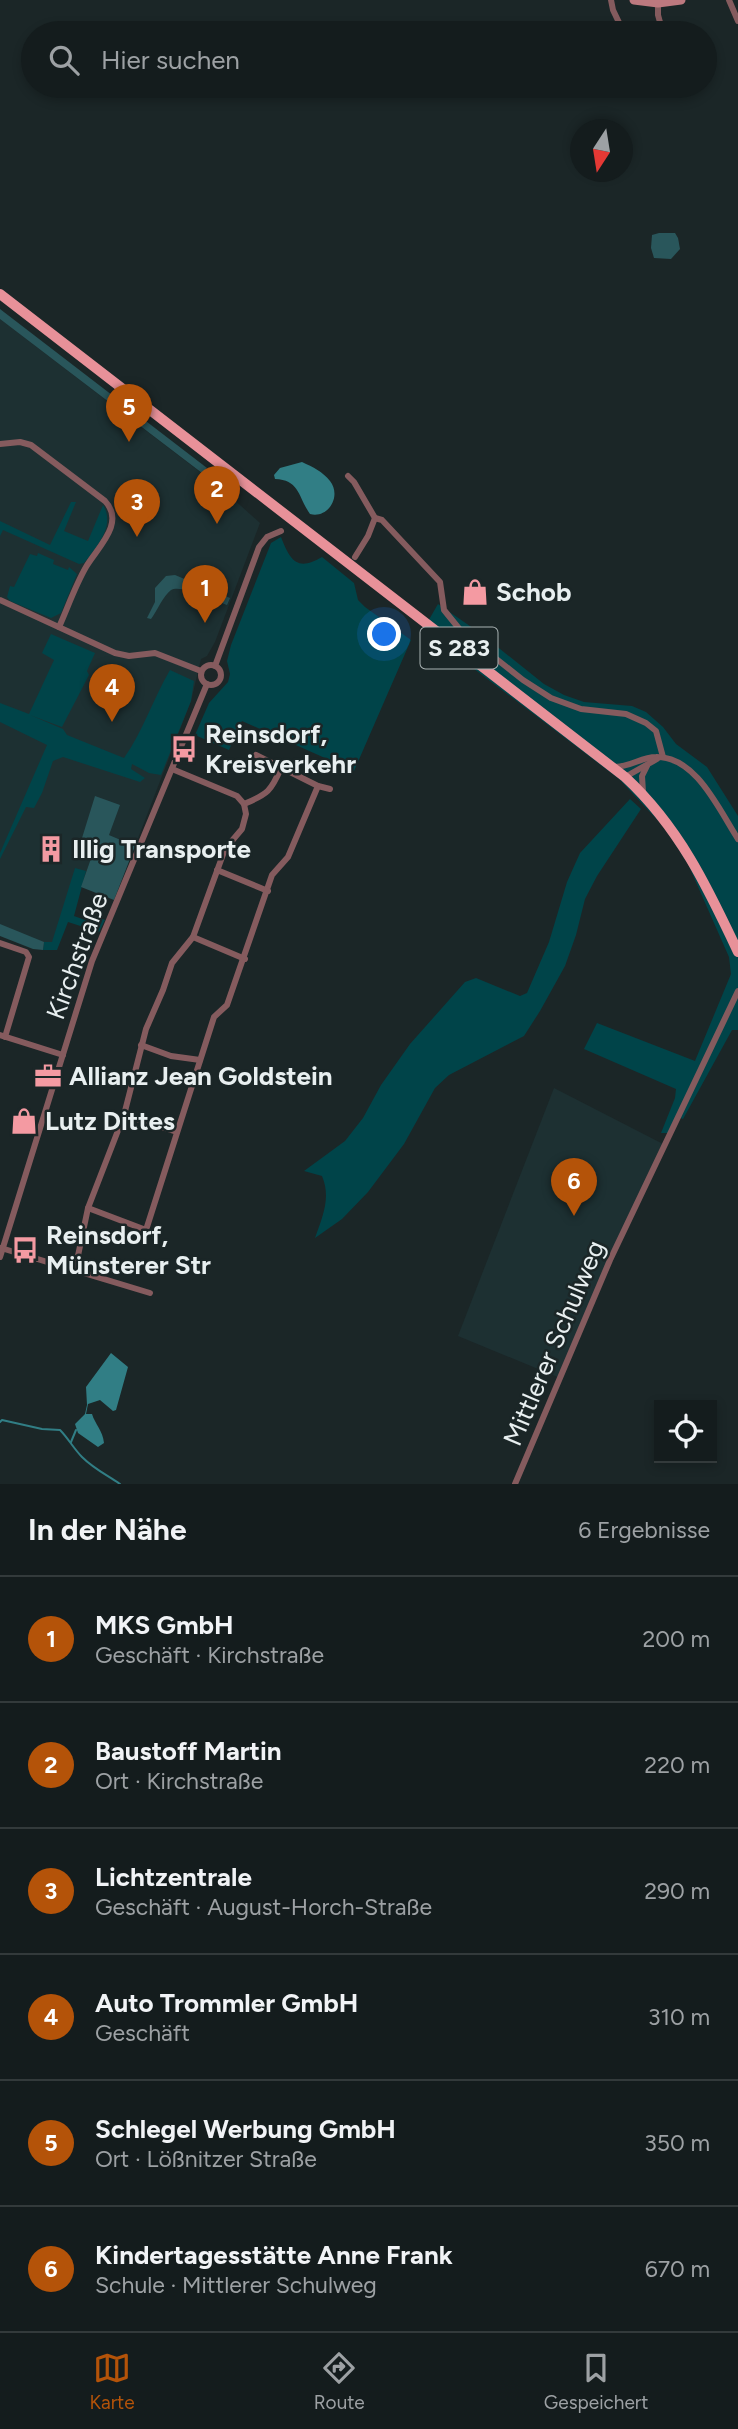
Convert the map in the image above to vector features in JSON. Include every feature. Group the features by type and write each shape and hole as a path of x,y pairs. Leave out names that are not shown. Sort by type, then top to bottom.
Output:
{"main road":[{"path":"635,0 658,3 681,0"},
{"name":"S 283","path":"0,294 613,766 643,794 673,831 698,869 738,952"}],"street":[{"path":"611,0 617,21"},
{"path":"729,0 738,21"},
{"path":"658,3 660,21"},
{"path":"0,444 20,442 32,445 99,496 112,512 104,544 87,565 59,627"},
{"path":"348,476 375,518 382,520 437,578 442,586 444,610 461,631 523,680 551,698 581,709 626,714 646,723 656,730 663,757"},
{"path":"355,557 375,518"},
{"name":"Kirchstraße","path":"0,1257 92,961 207,684 214,684 220,678 219,670 215,666 259,547 267,537 281,531"},
{"path":"0,600 122,655 155,653 201,671"},
{"path":"201,671 207,666 215,666"},
{"path":"201,671 201,677 207,684"},
{"path":"257,755 318,786 330,789"},
{"path":"625,777 663,757"},
{"path":"613,766 632,765 647,758 663,757 678,761 689,768 738,839"},
{"path":"643,794 642,776 648,764"},
{"path":"625,777 632,765"},
{"path":"244,804 264,796 272,788 281,768"},
{"path":"75,1270 88,1208 124,1115 141,1045 172,962 193,937 225,849 242,829 246,814 244,804 237,796 172,769"},
{"path":"88,1208 146,1230 214,1017 227,1005 272,875 288,857 318,786"},
{"path":"217,870 268,891"},
{"path":"193,937 245,959"},
{"path":"0,943 26,952 29,957 2,1036 63,1055"},
{"name":"Mittlerer Schulweg","path":"515,1484 610,1261 738,991"},
{"path":"141,1045 171,1056 200,1060"},
{"path":"124,1115 177,1132"},
{"path":"1,1248 150,1293"}],"shaded area":[{"path":"675,233 678,238 680,249 671,259 654,258 651,248 652,235"},
{"path":"0,309 207,468 202,473 0,319"},
{"path":"0,319 221,488 260,523 215,642 207,656 201,659 191,701 135,846 109,835 96,844 71,917 66,915 55,949 0,929"},
{"path":"302,462 324,475 333,487 334,499 331,505 317,515 310,514 294,486 275,479 274,475 280,468"},
{"path":"71,502 76,502 64,531 88,541 103,505 106,513 103,536 84,563 79,564 3,530 0,536 0,521 50,545"},
{"path":"281,537 291,557 300,563 322,557 354,583 358,600 365,607 411,640 354,771 242,721 229,750 195,735 209,703 228,682 230,674 227,661 231,645 271,543"},
{"path":"38,553 54,560 53,564 68,570 69,567 77,574 61,613 51,618 10,601 7,597 10,586 14,587 30,554 37,556"},
{"path":"175,575 230,598 227,605 190,591 176,589 165,596 151,619 147,618 155,602 155,588 166,576"},
{"path":"438,604 480,633 544,684 564,695 584,702 632,706 646,712 663,727 676,744 707,767 738,816 738,1030 732,1030 683,1119 676,1116 668,1133 661,1133 676,1089 584,1049 597,1023 695,1061 731,974 729,957 688,864 663,826 619,779 423,630"},
{"path":"51,634 95,653 87,671 89,675 62,727 30,715 63,729 67,735 124,758 170,670 194,681 191,701 161,775 149,773 132,764 131,769 145,778 140,782 63,757 53,761 34,808 26,807 0,859 0,853 47,745 0,722 0,703 29,714 54,660 42,653"},
{"path":"95,796 120,805 109,835 135,846 114,900 81,887 96,844 82,838"},
{"path":"630,799 641,809 585,899 565,966 524,1036 449,1075 435,1088 404,1144 368,1192 342,1219 315,1238 325,1207 325,1184 322,1176 304,1171 345,1141 363,1118 381,1085 410,1044 465,982 476,978 520,996 527,993 549,942 567,882 580,853"},
{"path":"75,868 86,871 74,916 99,925 102,919 105,920 99,932 68,922 57,950 43,950 44,942 52,942"},
{"path":"0,924 44,942 43,950 33,949 0,936"},
{"path":"554,1088 665,1145 560,1378 458,1336"},
{"path":"111,1353 128,1367 116,1410 113,1411 100,1400 88,1404 86,1414 92,1414 104,1443 98,1447 78,1433 75,1424 85,1414 86,1387"}],"waterway":[{"path":"0,1422 2,1420 60,1430 79,1454 120,1484"},
{"path":"71,1442 76,1430"}],"place":[{"name":"Schlegel Werbung GmbH","path":"129,442"},
{"name":"Baustoff Martin","path":"217,524"},
{"name":"Lichtzentrale","path":"137,537"},
{"name":"Schob","path":"475,592"},
{"name":"MKS GmbH","path":"205,623"},
{"name":"Auto Trommler GmbH","path":"112,722"},
{"name":"Reinsdorf, Kreisverkehr","path":"184,749"},
{"name":"Illig Transporte","path":"51,849"},
{"name":"Allianz Jean Goldstein","path":"48,1076"},
{"name":"Lutz Dittes","path":"24,1121"},
{"name":"Kindertagesstätte Anne Frank","path":"574,1216"},
{"name":"Reinsdorf, Münsterer Str","path":"25,1250"}]}
